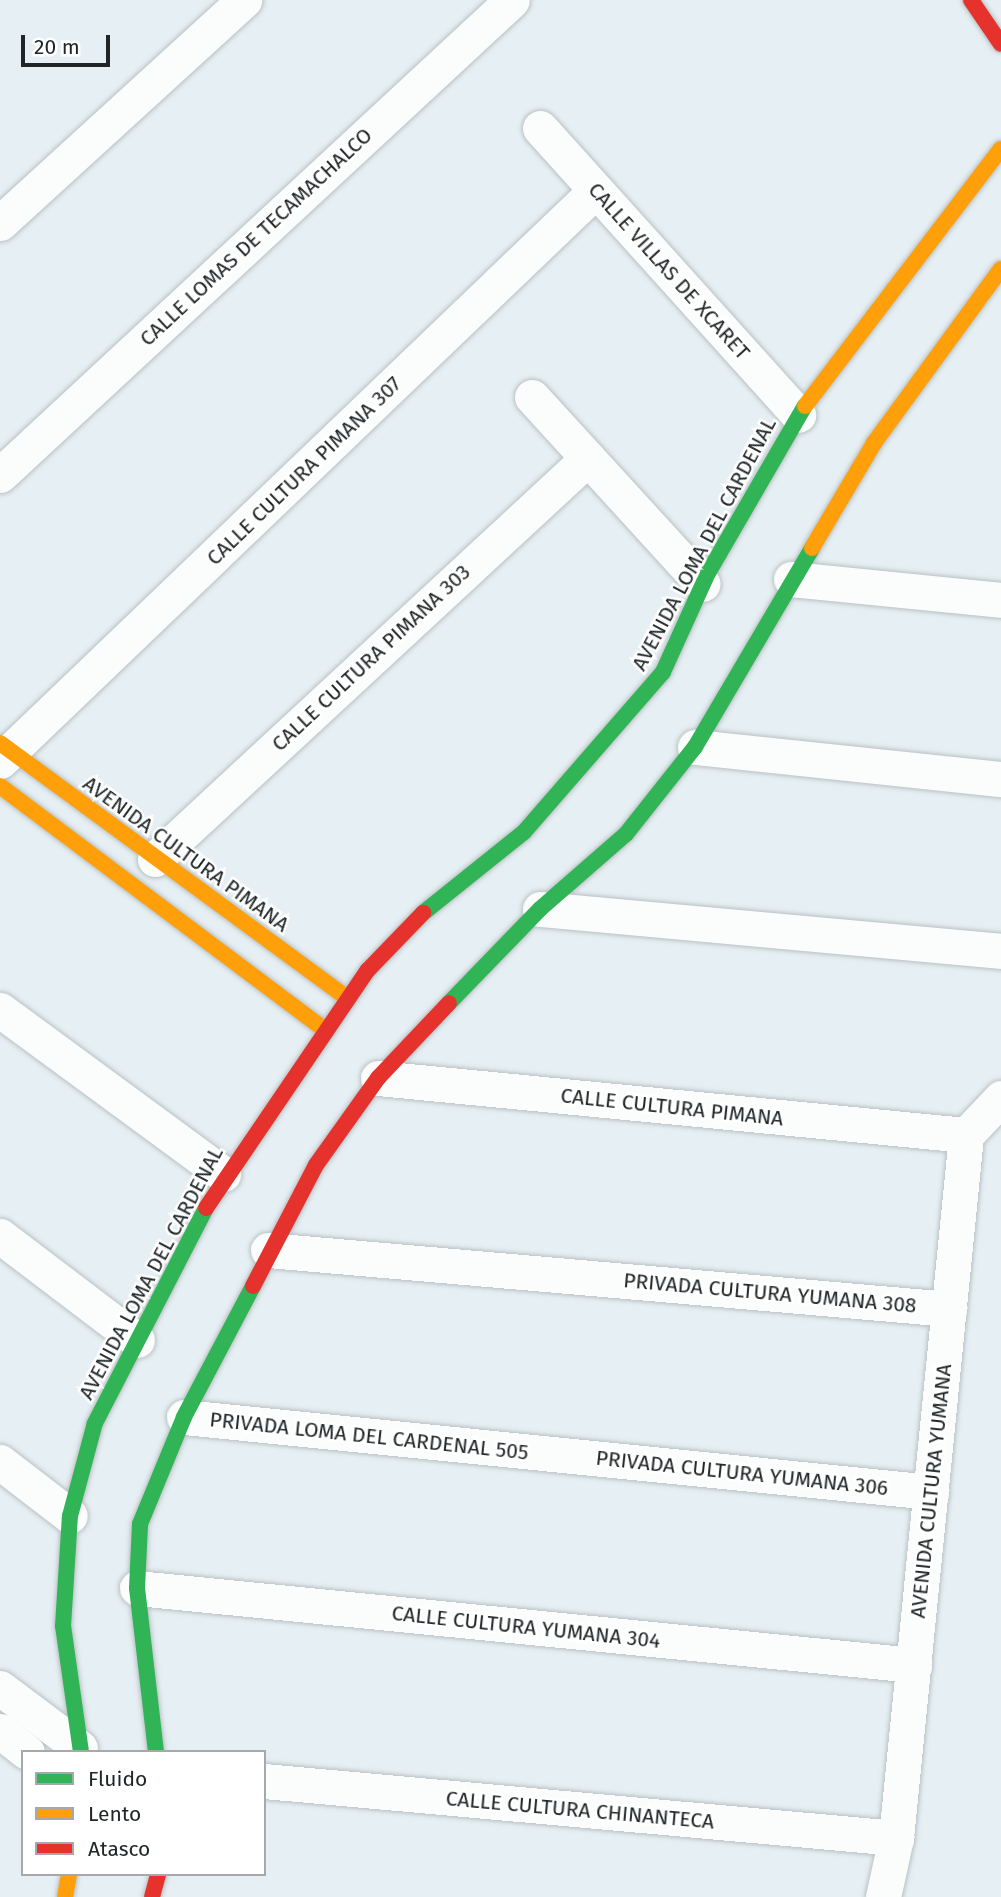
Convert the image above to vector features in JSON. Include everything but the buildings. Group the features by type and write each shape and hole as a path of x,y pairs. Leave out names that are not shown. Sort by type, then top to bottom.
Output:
{"street":[{"path":"0,223 244,0"},
{"name":"CALLE LOMAS DE TECAMACHALCO","path":"0,475 512,0"},
{"path":"971,0 1001,44"},
{"name":"CALLE VILLAS DE XCARET","path":"540,128 797,415"},
{"name":"AVENIDA LOMA DEL CARDENAL","path":"80,1750 63,1626 70,1516 95,1423 223,1174 348,999 444,892 524,832 663,672 703,584 797,415 1001,149"},
{"name":"CALLE CULTURA PIMANA 307","path":"4,752 596,190"},
{"path":"156,1750 138,1588 140,1524 184,1417 268,1250 316,1165 378,1078 540,909 626,834 695,747 874,443 1001,269"},
{"path":"532,397 703,584"},
{"name":"CALLE CULTURA PIMANA 303","path":"155,859 587,458"},
{"path":"792,579 1001,600"},
{"path":"695,747 1001,779"},
{"name":"AVENIDA CULTURA PIMANA","path":"4,752 348,999"},
{"path":"0,786 326,1031"},
{"path":"540,909 1001,951"},
{"path":"0,1010 223,1174"},
{"name":"CALLE CULTURA PIMANA","path":"378,1078 966,1135"},
{"path":"966,1135 1001,1098"},
{"name":"AVENIDA CULTURA YUMANA","path":"883,1897 896,1838 966,1135"},
{"path":"0,1236 137,1340"},
{"name":"PRIVADA CULTURA YUMANA 308","path":"268,1250 949,1309"},
{"name":"PRIVADA LOMA DEL CARDENAL 505","path":"184,1417 554,1454"},
{"name":"PRIVADA CULTURA YUMANA 306","path":"554,1454 931,1492"},
{"path":"0,1462 70,1516"},
{"name":"CALLE CULTURA YUMANA 304","path":"138,1588 914,1665"},
{"path":"0,1688 80,1750"},
{"path":"0,1731 24,1750"},
{"name":"CALLE CULTURA CHINANTECA","path":"266,1782 896,1838"},
{"path":"65,1897 69,1876"},
{"path":"152,1897 157,1876"}],"traffic: fast":[{"path":"423,913 524,832 663,672 708,573 805,406"},
{"path":"449,1003 540,909 626,834 695,747 812,548"},
{"path":"81,1750 63,1626 70,1516 95,1423 206,1208"},
{"path":"156,1750 137,1588 140,1524 184,1417 253,1286"}],"traffic: slow":[{"path":"805,406 1001,149"},
{"path":"812,548 874,443 1001,269"},
{"path":"0,743 348,999"},
{"path":"0,786 326,1031"},
{"path":"65,1897 69,1876"}],"traffic: jam":[{"path":"971,0 1001,44"},
{"path":"206,1208 367,971 423,913"},
{"path":"253,1286 316,1165 378,1078 449,1003"},
{"path":"152,1897 157,1876"}]}
